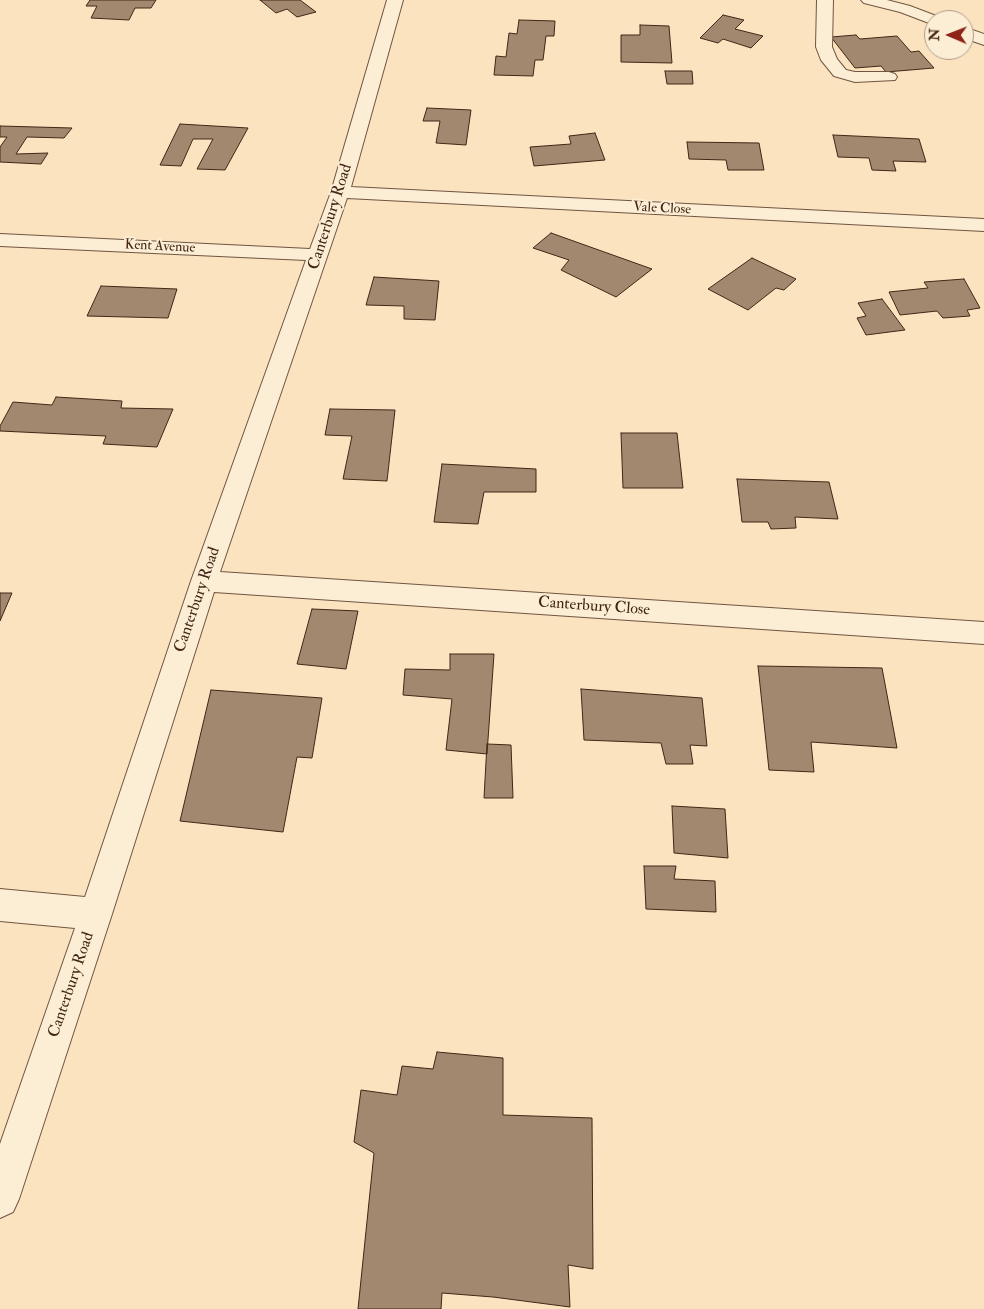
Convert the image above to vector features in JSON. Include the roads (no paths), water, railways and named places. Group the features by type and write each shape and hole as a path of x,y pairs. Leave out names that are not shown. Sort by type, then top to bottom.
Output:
{"street":[{"name":"Canterbury Road","path":"0,1199 96,914 204,581 340,192 395,0"},
{"path":"825,0 824,47 829,60 840,73 855,77 889,77"},
{"path":"869,0 905,9 924,16"},
{"name":"Vale Close","path":"340,192 984,225"},
{"name":"Kent Avenue","path":"0,240 319,255"},
{"name":"Canterbury Close","path":"204,581 984,633"},
{"path":"0,905 96,914"}]}
